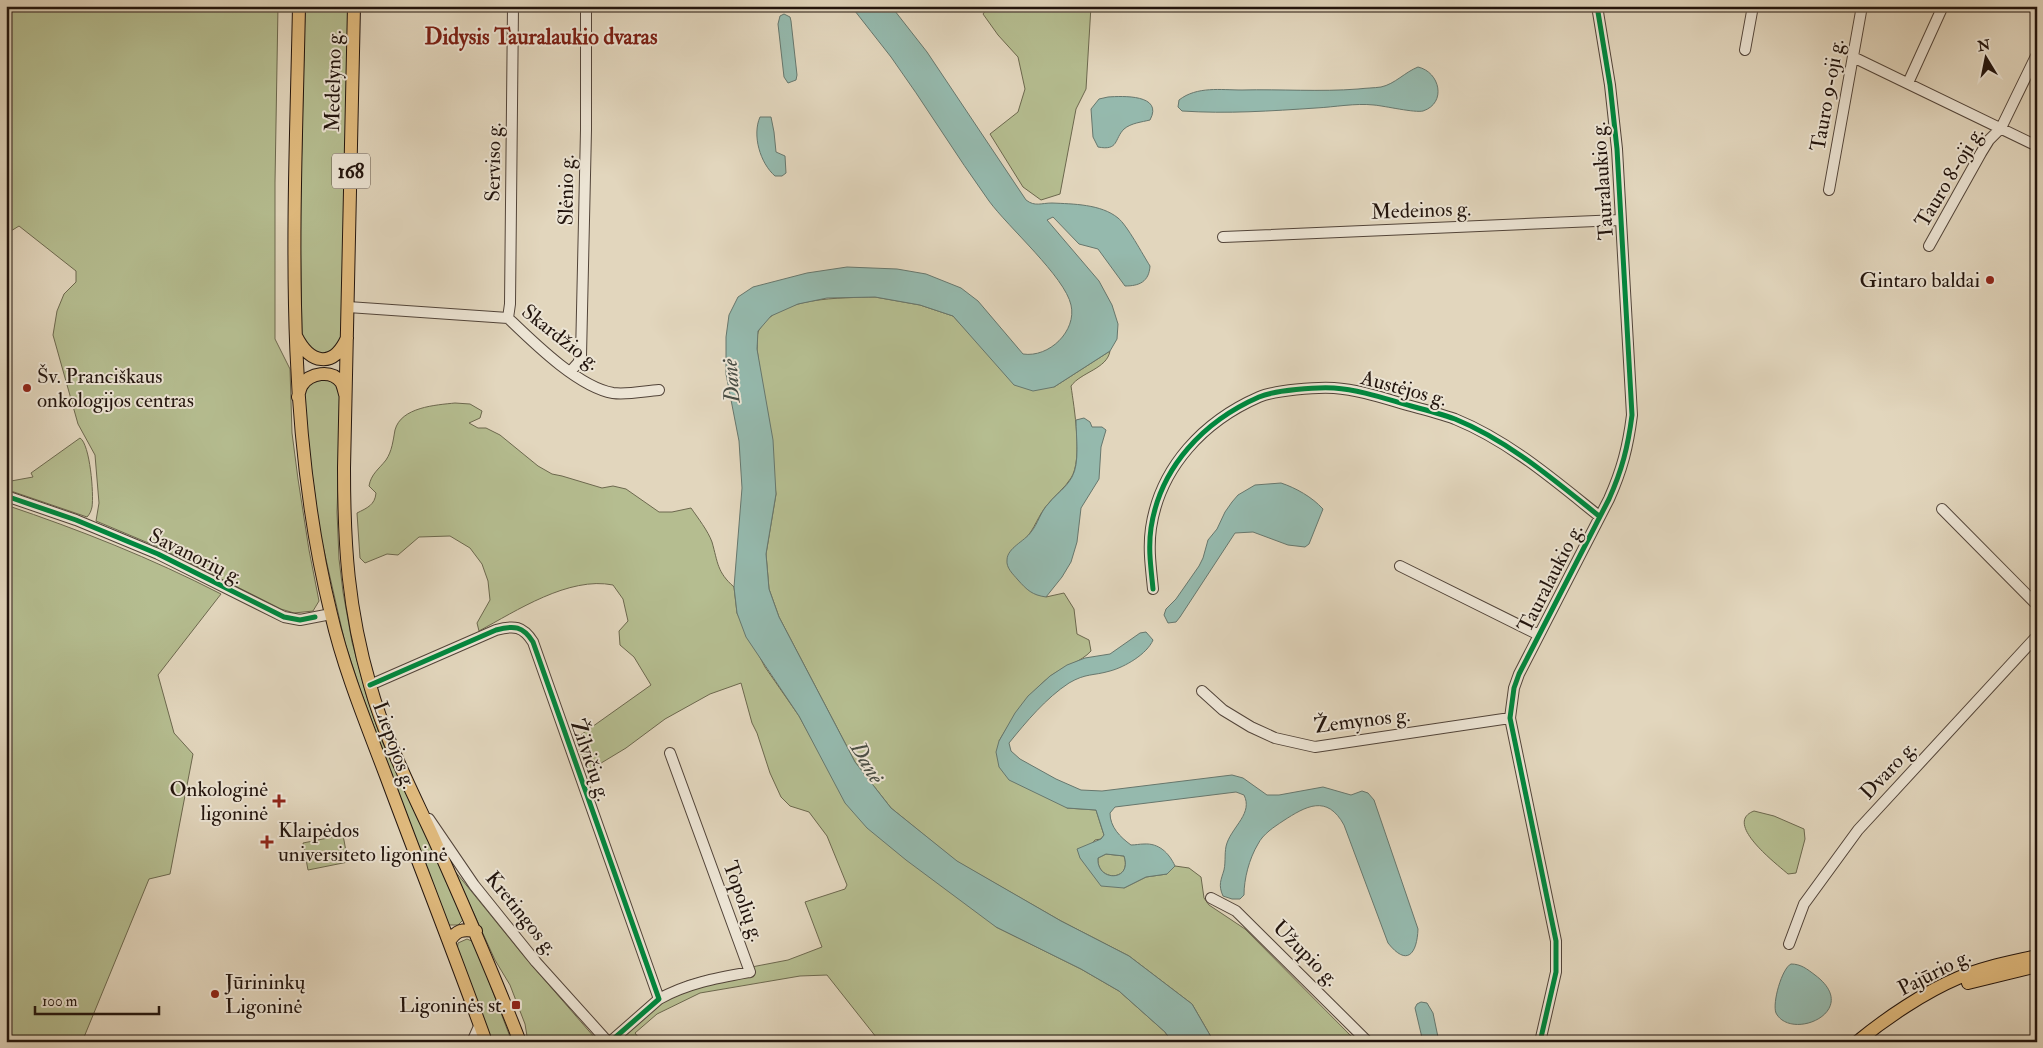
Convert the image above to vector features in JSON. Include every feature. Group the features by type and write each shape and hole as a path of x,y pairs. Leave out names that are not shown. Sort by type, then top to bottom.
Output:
{"main road":[{"name":"Medelyno g.","path":"295,333 295,206 299,6"},
{"name":"Medelyno g.","path":"348,336 354,6"},
{"path":"295,333 303,349 311,357 323,360 334,357 342,350 348,336"},
{"name":"Liepojos g.","path":"295,333 304,470 311,516 331,614 361,710 486,1042"},
{"name":"Liepojos g.","path":"348,336 344,477 347,571 351,606 370,685 385,731 476,931 520,1042"},
{"path":"298,398 302,385 312,376 321,374 332,375 341,382 346,396"},
{"path":"449,942 454,933 461,930 476,931"},
{"name":"Pajūrio g.","path":"1857,1042 1913,1003 1960,977 1992,966 2037,956"},
{"name":"Pajūrio g.","path":"1867,1042 1909,1012 1942,994 1976,980 2037,966"}],"street":[{"name":"Serviso g.","path":"508,318 510,304 513,6"},
{"name":"Slėnio g.","path":"570,372 581,356 586,6"},
{"name":"Tauralaukio g.","path":"1540,1042 1556,972 1556,942 1510,718 1514,688 1609,499 1622,469 1629,443 1632,415 1617,149 1610,85 1597,6"},
{"path":"1745,50 1753,6"},
{"name":"Tauro 9-oji g.","path":"1829,190 1862,6"},
{"path":"1908,82 1943,6"},
{"name":"Tauro 8-oji g.","path":"1930,246 1981,153 1989,140 2001,128 2037,54"},
{"path":"1853,57 2037,146"},
{"name":"Medeinos g.","path":"1223,237 1620,220"},
{"name":"Skardžio g.","path":"348,307 508,318 536,344 585,383 613,393 659,390"},
{"name":"Austėjos g.","path":"1153,589 1150,540 1156,510 1166,480 1182,455 1202,433 1225,416 1261,396 1279,392 1333,388 1356,390 1454,419 1505,444 1599,516"},
{"name":"Savanorių g.","path":"6,496 76,520 158,554 284,617 300,620 331,614"},
{"path":"1942,510 2037,605"},
{"path":"1400,566 1539,635"},
{"name":"Žilvičių g.","path":"370,685 496,630 517,628 526,632 533,642 659,999"},
{"name":"Dvaro g.","path":"1789,944 1804,904 1858,830 2037,636"},
{"name":"Žemynos g.","path":"1202,691 1223,710 1251,727 1275,738 1315,747 1510,718"},
{"name":"Topolių g.","path":"659,999 678,988 699,981 750,972 670,753"},
{"name":"Kretingos g.","path":"416,800 474,885 536,962 609,1042"},
{"name":"Užupio g.","path":"1211,898 1236,911 1368,1042"},
{"path":"609,1042 659,999"},
{"path":"472,1042 480,1024"}],"green space":[{"path":"6,6 278,6 275,339 290,369 292,433 309,550 319,601 313,611 294,613 281,609 158,547 96,521 99,503 95,455 78,424 53,335 57,311 64,294 76,282 76,271 19,226 6,234"},
{"path":"305,6 349,6 342,338 332,353 312,353 302,336 300,221"},
{"path":"989,6 1091,6 1086,89 1076,109 1060,194 1041,200 1023,187 990,134 1018,112 1025,89 1018,57 998,35 983,14"},
{"path":"875,297 920,305 953,316 971,335 1054,387 1110,351 1104,362 1075,381 1071,386 1077,433 1075,470 1069,482 1045,508 1025,539 1046,597 1064,593 1074,609 1077,634 1089,640 1091,651 1083,658 1043,682 1016,714 999,741 1067,808 1096,810 1104,835 1101,839 1095,840 1080,858 1124,888 1146,877 1167,874 1175,866 1189,868 1201,877 1204,898 1209,905 1245,929 1357,1042 1214,1042 1192,1004 1129,956 1061,921 956,861 891,808 855,762 779,617 769,589 766,554 776,494 757,337 759,330 768,319 780,311 795,305 829,299"},
{"path":"317,379 332,380 341,391 337,512 339,559 352,642 381,739 465,918 458,925 448,925 361,692 345,643 320,533 302,398 307,384"},
{"path":"455,403 470,404 482,411 480,418 469,423 500,435 538,466 552,474 602,488 613,486 626,489 659,512 672,512 691,508 712,542 721,572 734,587 737,613 765,667 799,716 820,754 996,927 1081,969 1119,991 1165,1032 1172,1042 880,1042 827,975 800,976 700,993 657,1014 635,1033 642,1042 624,1042 624,1036 617,1029 655,998 687,981 788,960 822,947 805,902 845,889 847,885 827,836 809,812 790,806 781,797 752,723 741,683 710,694 665,719 626,748 588,771 575,739 651,685 634,657 620,645 619,631 628,621 623,599 613,585 596,584 561,590 526,605 479,631 477,623 490,600 488,581 482,564 470,548 450,536 419,537 398,555 387,554 365,563 360,558 357,513 367,508 374,500 376,493 369,486 370,482 373,475 388,457 399,422 404,416 420,409"},
{"path":"80,438 89,459 92,481 92,507 87,517 8,490 11,481 33,477 31,473"},
{"path":"6,505 115,545 221,594 158,675 174,733 193,754 170,874 149,879 82,1042 6,1042"},
{"path":"1754,811 1774,816 1804,829 1805,839 1796,873 1788,874 1755,844 1748,834 1744,825 1746,817"},
{"path":"343,835 348,862 308,870 303,843"},
{"path":"1106,854 1124,856 1125,865 1123,871 1114,876 1102,871 1098,858"},
{"path":"454,870 523,955 595,1038 596,1042 528,1042 525,1024 510,985 495,960"},
{"path":"467,939 474,942 512,1042 491,1042 457,952 458,943"}],"water":[{"name":"Danė","path":"851,6 891,6 927,52 1026,200 1035,204 1052,203 1095,207 1111,213 1126,227 1150,266 1148,276 1142,282 1125,286 1098,249 1079,244 1053,217 1047,220 1099,281 1112,305 1118,324 1117,339 1110,351 1054,387 1033,391 1014,385 953,316 920,305 875,297 827,298 798,304 771,316 758,331 757,349 773,440 776,494 766,554 769,589 779,617 855,762 891,808 957,861 1061,921 1129,956 1192,1004 1214,1042 1172,1042 1165,1032 1119,991 1081,969 996,927 906,860 867,828 845,803 799,716 746,637 737,613 734,587 742,488 739,441 726,374 726,337 729,315 738,297 753,287 807,273 847,267 897,269 926,274 961,288 978,301 1023,354 1042,352 1059,341 1070,324 1072,315 1067,294 1058,281 989,201 904,75"},
{"path":"784,14 790,17 791,21 797,75 796,80 788,83 784,77 778,24 780,16"},
{"path":"1418,67 1426,70 1431,75 1436,81 1438,88 1438,95 1435,101 1431,107 1423,111 1367,105 1232,112 1182,111 1178,107 1179,100 1186,96 1209,90 1329,90 1381,87"},
{"path":"1108,97 1140,98 1151,105 1153,112 1150,120 1127,127 1113,146 1105,148 1098,147 1093,137 1091,109 1099,99"},
{"path":"760,117 771,117 776,152 785,156 786,173 782,176 775,176 765,164 759,148 757,132"},
{"path":"1084,418 1090,422 1092,427 1102,427 1106,430 1101,447 1099,479 1081,508 1077,542 1071,562 1046,597 1041,596 1033,593 1021,584 1012,573 1007,560 1013,548 1031,532 1046,507 1072,477 1077,457 1076,420"},
{"path":"1281,483 1304,493 1323,509 1309,544 1305,547 1288,545 1253,532 1235,533 1180,617 1176,622 1168,623 1164,615 1166,609 1176,599 1199,566 1208,540 1217,529 1232,502 1238,495 1255,485"},
{"path":"1146,632 1153,640 1141,655 1110,671 1085,676 1069,683 1052,696 1022,727 1009,743 1011,751 1020,759 1056,779 1081,790 1102,791 1232,775 1243,778 1267,795 1279,795 1323,787 1351,795 1362,791 1368,793 1374,800 1418,929 1416,945 1410,954 1406,956 1401,954 1388,943 1344,825 1331,809 1316,806 1300,811 1266,834 1260,840 1250,863 1246,876 1244,895 1240,899 1232,899 1223,896 1220,883 1225,867 1227,843 1246,808 1244,795 1236,792 1115,807 1110,813 1110,818 1116,831 1123,839 1131,845 1149,844 1159,847 1167,853 1175,866 1167,874 1146,877 1124,888 1101,886 1080,858 1077,849 1101,839 1104,835 1096,810 1067,808 1009,780 999,767 996,752 999,741 1015,713 1028,696 1050,676 1067,665 1085,658 1110,654 1140,633","holes":["1106,854 1124,856 1125,865 1123,871 1119,874 1114,876 1108,875 1099,866 1098,858"]},
{"path":"1791,964 1807,969 1828,988 1831,1000 1828,1010 1819,1018 1808,1023 1795,1024 1784,1021 1776,1013 1775,1002 1779,986 1784,972"},
{"path":"1421,1002 1427,1003 1433,1013 1439,1042 1423,1042 1415,1008"}],"cycle path":[{"path":"1540,1042 1556,972 1556,941 1510,718 1514,688 1519,674 1609,499 1624,458 1632,415 1617,149 1610,85 1597,6"},
{"path":"1153,589 1150,551 1151,528 1156,506 1164,485 1175,466 1203,433 1220,419 1259,397 1285,391 1327,388 1354,391 1455,419 1494,438 1530,462 1599,516"},
{"path":"6,496 76,520 158,554 284,617 300,620 315,617"},
{"path":"370,685 496,630 517,628 526,633 533,642 659,999 610,1042"}],"place":[{"name":"Gintaro baldai","path":"1990,280"},
{"name":"Šv. Pranciškaus onkologijos centras","path":"27,388"},
{"name":"Onkologinė ligoninė","path":"279,801"},
{"name":"Klaipėdos universiteto ligoninė","path":"267,842"},
{"name":"Jūrininkų Ligoninė","path":"215,994"},
{"name":"Ligoninės st.","path":"516,1005"}],"district":[{"name":"Didysis Tauralaukio dvaras","path":"541,36"}]}
